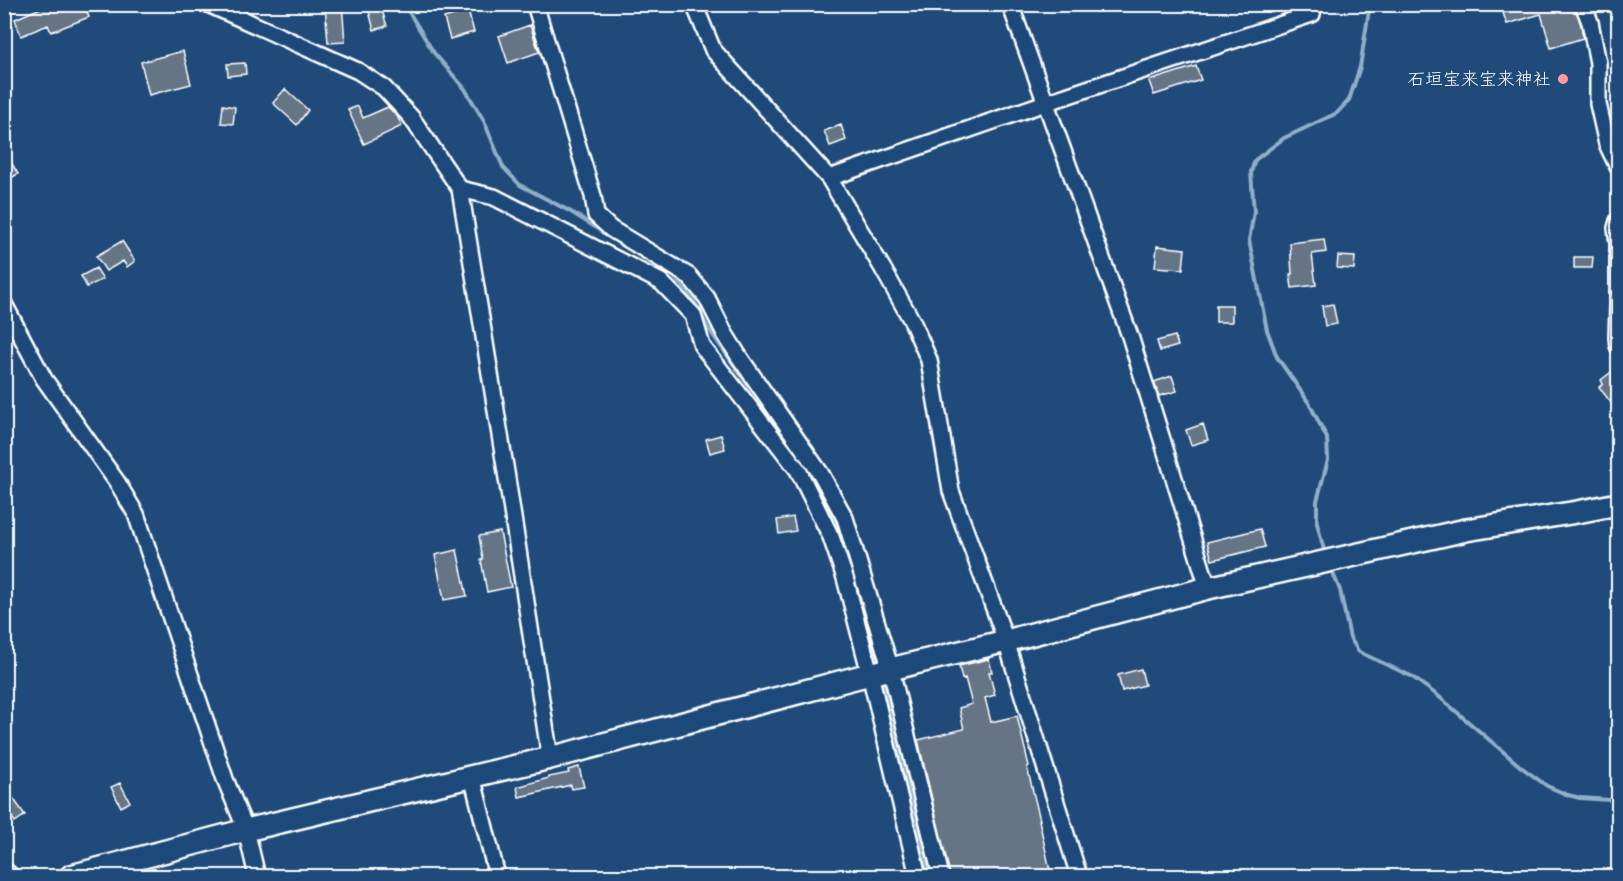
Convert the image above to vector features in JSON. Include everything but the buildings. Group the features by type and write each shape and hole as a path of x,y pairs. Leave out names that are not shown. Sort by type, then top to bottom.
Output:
{"street":[{"path":"208,4 357,70 384,88 411,117 460,189 550,758"},
{"path":"535,4 593,196 596,215 611,229 689,276 707,298 740,358 821,474 845,518 891,670 941,876"},
{"path":"694,4 713,50 829,178 912,321 929,360 951,491 1006,641 1079,876"},
{"path":"1010,4 1130,336 1208,588"},
{"path":"829,178 1312,14 1314,4"},
{"path":"1582,4 1590,22 1598,63 1598,104 1607,144 1618,166"},
{"path":"460,189 494,197 662,282 693,315 702,346 798,470 831,537 845,578 918,876"},
{"path":"1618,221 1616,228 1618,346"},
{"path":"4,304 44,379 117,482 136,514 225,779 246,830 257,876"},
{"path":"71,876 246,830 550,758 1208,588 1466,530 1618,504"},
{"path":"472,776 497,876"}],"waterway":[{"path":"404,4 434,53 465,89 484,121 503,167 520,185 608,235"},
{"path":"1325,554 1317,523 1317,501 1328,460 1327,438 1309,403 1277,357 1267,330 1249,240 1254,212 1251,172 1255,160 1284,138 1337,113 1349,100 1360,67 1370,4"},
{"path":"671,273 694,301 708,328 808,470 835,524 855,578 878,665"},
{"path":"1330,566 1340,590 1350,638 1359,652 1411,676 1547,786 1580,798 1610,800 1618,803"},
{"path":"881,678 930,876"}],"place":[{"name":"石垣宝来宝来神社","path":"1563,79"}]}
